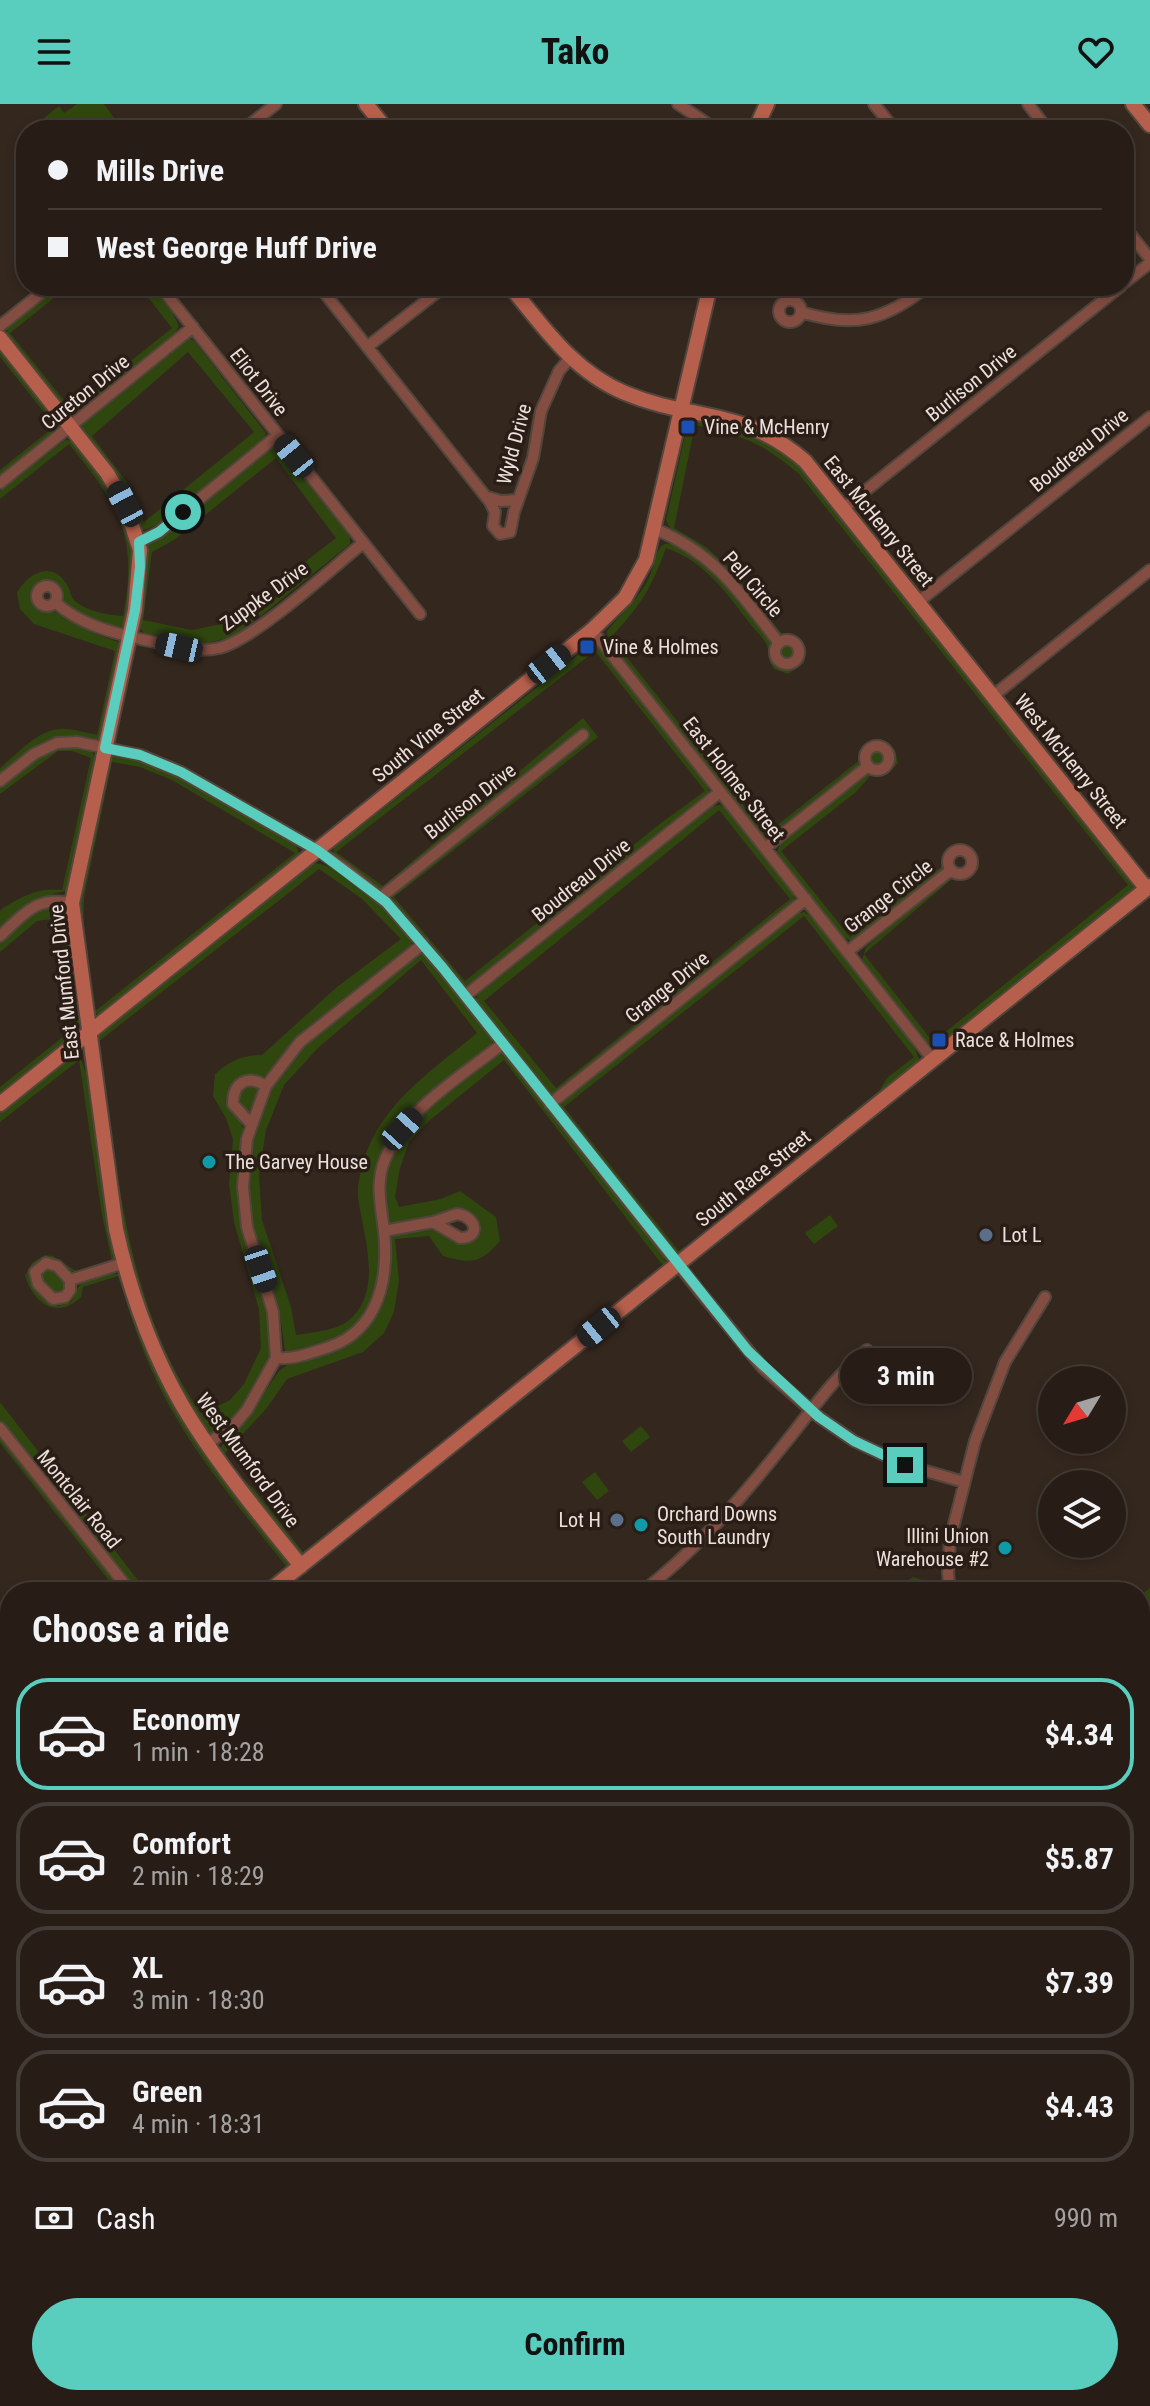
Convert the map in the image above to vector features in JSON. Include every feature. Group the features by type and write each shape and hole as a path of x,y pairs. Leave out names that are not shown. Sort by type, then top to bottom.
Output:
{"street":[{"path":"256,120 276,104"},
{"path":"366,104 379,120"},
{"path":"678,104 702,120"},
{"path":"874,104 887,120"},
{"path":"1028,104 1040,120"},
{"path":"1133,104 1150,125"},
{"path":"1134,239 1150,261"},
{"name":"Burlison Drive","path":"1134,275 1150,261"},
{"path":"0,326 38,296"},
{"name":"Eliot Drive","path":"168,296 420,614"},
{"path":"327,296 487,497"},
{"path":"367,347 432,296"},
{"name":"East McHenry Street","path":"518,296 570,358 595,377 626,393 741,422 779,441 805,461 993,696"},
{"name":"South Vine Street","path":"0,1104 612,613 635,584 646,560 707,296"},
{"path":"801,312 841,322 872,318 899,308 915,296"},
{"name":"Burlison Drive","path":"844,508 1108,296"},
{"name":"Cureton Drive","path":"0,483 193,327"},
{"name":"East Mumford Drive","path":"0,338 117,489 139,542 139,584 72,903 116,1229 124,1263 166,1375"},
{"name":"Wyld Drive","path":"487,497 495,512 493,526 500,534 506,534 513,527 518,500 531,466 541,411 559,371 570,358"},
{"name":"Boudreau Drive","path":"918,602 1150,417"},
{"path":"139,542 159,532 278,435"},
{"name":"Wyld Drive","path":"487,497 501,501 518,500"},
{"name":"Pell Circle","path":"655,529 684,542 714,564 779,643"},
{"name":"Zuppke Drive","path":"56,603 91,625 129,636 198,649 230,644 255,629 363,543"},
{"path":"993,696 1150,570"},
{"name":"East Holmes Street","path":"592,630 933,1060"},
{"name":"West McHenry Street","path":"993,696 1148,887"},
{"name":"Burlison Drive","path":"381,897 583,735"},
{"path":"0,781 34,754 57,743 77,742 140,755 181,772 317,850 381,897 423,944 748,1351 811,1410 854,1441 926,1472 964,1482"},
{"path":"765,848 868,766"},
{"name":"Boudreau Drive","path":"465,996 720,792"},
{"name":"Grange Circle","path":"847,952 951,870"},
{"name":"South Race Street","path":"281,1582 1148,887"},
{"name":"Grange Drive","path":"550,1104 806,899"},
{"path":"0,936 44,901 72,903"},
{"path":"207,1444 235,1424 247,1410 276,1358 271,1301 244,1210 244,1167 251,1124 266,1086 300,1042 423,944"},
{"path":"276,1358 288,1358 345,1341 363,1326 378,1302 386,1266 378,1188 380,1174 393,1143 414,1115 502,1044"},
{"path":"251,1124 233,1104 233,1093 238,1084 247,1080 257,1080 266,1086"},
{"path":"384,1231 433,1222"},
{"path":"70,1280 124,1263"},
{"path":"949,1582 950,1540 975,1441 1005,1362 1045,1297"},
{"path":"654,1582 697,1546 733,1508 837,1379 867,1350"},
{"name":"West Mumford Drive","path":"166,1375 207,1444 301,1566"},
{"name":"Montclair Road","path":"0,1428 123,1582"}],"green space":[{"path":"77,104 104,104 116,120 42,120 59,106 64,113"},
{"path":"45,296 56,296 10,333 71,409 172,328 147,296 160,296 179,326 174,335 85,407 70,414 5,335 9,325"},
{"path":"185,339 195,342 266,433 250,451 157,525 144,530 139,527 81,428 86,420","holes":["188,352 254,432 144,522 126,481 92,436"]},
{"path":"0,347 59,422 59,427 0,478 0,470 55,426 0,357"},
{"path":"699,418 746,431 797,461 1134,886 1133,891 941,1046 931,1045 925,1040 862,960 866,947 947,878 968,876 975,872 978,867 974,853 962,847 955,850 946,868 867,932 851,941 840,935 777,852 780,845 867,772 881,774 888,771 894,758 891,750 882,745 871,746 860,767 777,833 766,837 761,835 608,641 607,631 645,586 660,548 674,544 705,564 737,599 769,641 780,667 792,669 804,654 799,643 778,634 722,565 708,552 670,528 666,520 689,421","holes":["695,425 763,448 799,474 1128,885 933,1042 864,954 952,879 971,877 979,867 974,852 961,845 948,853 941,867 850,937 781,851 856,792 871,775 886,775 898,763 895,750 887,743 872,742 862,753 861,759 766,834 611,637 644,596 666,548 693,561 725,591 764,641 774,669 788,674 804,663 806,651 800,640 782,634 727,566 706,547 674,528"]},
{"path":"65,440 76,442 97,470 116,498 130,530 135,572 126,626 109,626 83,617 61,602 57,590 46,583 33,591 33,599 39,608 53,611 96,634 121,643 102,738 93,740 70,736 48,741 0,777 0,768 43,734 64,729 97,735 115,651 34,624 20,609 17,593 21,586 33,575 53,572 66,583 79,604 97,612 123,616 128,564 120,522 100,485 69,444 0,499 0,491"},
{"path":"268,449 284,449 350,536 350,544 236,636 203,644 144,633 137,625 147,543 167,532","holes":["276,458 336,538 226,623 192,630 143,620 152,552 174,540"]},
{"path":"594,645 600,649 707,785 710,794 470,987 463,985 395,905 392,897 395,891 588,738 583,731 383,889 349,869 337,858 334,848","holes":["595,651 705,791 465,981 394,897 598,737 583,718 383,886 336,852"]},
{"path":"788,645 797,654 788,663 779,654"},
{"path":"74,746 90,749 96,758 68,891 37,901 0,930 0,911 3,908 38,891 62,890 91,758 72,751 58,751 0,794 0,785 43,755"},
{"path":"879,750 888,759 879,768 870,759"},
{"path":"111,753 166,769 296,846 300,855 102,1015 92,1012 79,913","holes":["112,762 140,767 172,780 295,853 94,1012 83,939 84,897"]},
{"path":"712,806 726,808 793,893 795,900 790,908 554,1095 549,1095 475,1001 480,990","holes":["719,810 790,899 556,1088 484,1001"]},
{"path":"313,863 327,866 353,881 411,935 412,946 272,1072 263,1077 245,1075 231,1086 231,1103 245,1132 240,1193 271,1308 272,1354 269,1368 244,1412 213,1436 195,1414 167,1361 136,1285 124,1238 94,1038","holes":["319,869 361,898 401,939 337,987 262,1055 237,1060 215,1074 213,1096 226,1118 233,1139 229,1183 234,1222 259,1309 261,1348 244,1384 230,1400 202,1414 176,1372 156,1328 141,1282 119,1187 98,1042"]},
{"path":"49,906 64,908 66,913 80,1029 78,1036 0,1099 0,1087 74,1028 60,918 37,921 0,952 0,941 37,910"},
{"path":"805,912 813,918 911,1040 920,1061 684,1252 678,1253 668,1246 560,1106 566,1096 799,913","holes":["804,916 914,1057 887,1078 880,1090 679,1251 564,1107"]},
{"path":"420,952 424,952 488,1033 492,1046 418,1104 394,1132 386,1148 375,1196 382,1261 378,1291 372,1304 354,1327 342,1336 306,1350 290,1352 285,1351 280,1315 257,1249 248,1201 247,1175 257,1120 265,1096 297,1052 315,1034","holes":["421,960 477,1033 396,1104 372,1140 358,1187 369,1277 360,1308 338,1327 296,1335 291,1307 262,1220 259,1175 266,1130 284,1085 318,1048"]},
{"path":"497,1053 506,1055 658,1246 668,1266 304,1556 296,1552 239,1476 253,1488 303,1552 664,1267 504,1060 430,1120 409,1142 395,1197 399,1207 441,1199 460,1191 496,1217 500,1241 481,1258 468,1261 443,1256 429,1236 395,1239 399,1280 394,1312 384,1333 363,1352 287,1379 266,1409 225,1453 236,1472 219,1449 253,1410 279,1371 293,1361 338,1349 367,1331 387,1290 389,1235 428,1227 460,1243 467,1243 480,1235 478,1222 466,1213 390,1225 386,1223 383,1185 390,1157 414,1123"},
{"path":"80,1056 86,1074 115,1258 114,1262 79,1274 63,1267 32,1269 32,1282 42,1296 58,1306 71,1302 84,1281 110,1274 121,1276 145,1341 287,1558 289,1564 274,1582 266,1582 286,1566 215,1476 169,1405 145,1354 118,1276 83,1287 81,1297 72,1304 55,1308 40,1301 25,1276 32,1263 45,1255 53,1256 76,1271 112,1261 102,1215 79,1060 0,1122 0,1113 60,1064 75,1061"},
{"path":"257,1082 261,1089 248,1114 237,1103 239,1090"},
{"path":"830,1215 838,1226 814,1244 805,1233"},
{"path":"49,1267 67,1283 67,1290 56,1297 42,1286 38,1272"},
{"path":"0,1402 139,1582 129,1582 0,1421"},
{"path":"641,1426 650,1437 631,1452 622,1441"},
{"path":"0,1435 117,1582 110,1582 0,1443"},
{"path":"595,1472 609,1491 597,1500 582,1482"},
{"path":"913,1577 923,1582 905,1582"}],"place":[{"name":"Vine & McHenry","path":"688,427"},
{"name":"Vine & Holmes","path":"587,647"},
{"name":"Race & Holmes","path":"939,1040"},
{"name":"The Garvey House","path":"209,1162"},
{"name":"Lot L","path":"986,1235"},
{"name":"Lot H","path":"617,1520"},
{"name":"Orchard Downs South Laundry","path":"641,1525"},
{"name":"Illini Union Warehouse #2","path":"1005,1548"}],"route":[{"path":"183,512 159,532 139,542 140,567 135,610 105,748 140,755 181,772 317,850 386,902 443,968 763,1368 819,1417 854,1441 905,1465"}]}
